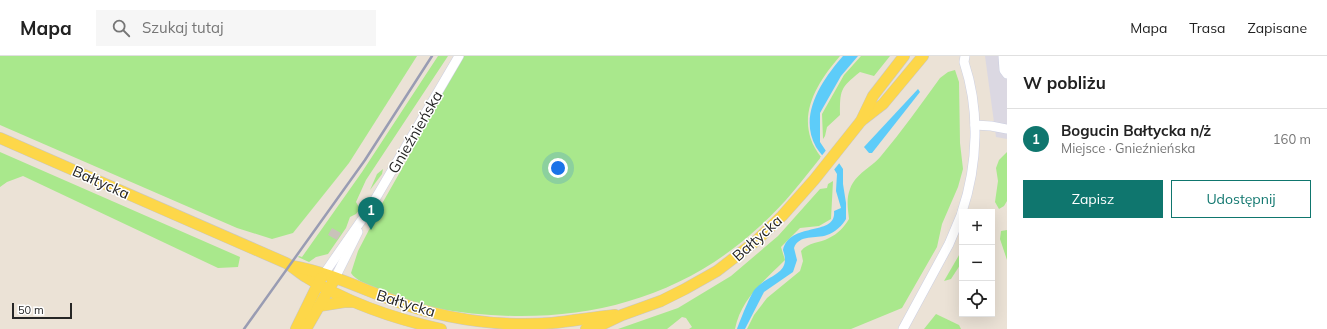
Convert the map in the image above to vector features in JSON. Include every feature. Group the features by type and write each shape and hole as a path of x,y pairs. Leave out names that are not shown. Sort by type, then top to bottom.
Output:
{"main road":[{"name":"Bałtycka","path":"861,121 873,96 904,56"},
{"name":"Bałtycka","path":"586,329 597,327 622,315 674,295 732,261 782,216 861,121 883,104 923,56"},
{"name":"Bałtycka","path":"0,138 321,279 329,289 359,303 404,319 441,329"},
{"name":"Bałtycka","path":"321,279 335,278 411,307 452,317 479,321 551,323 622,315"},
{"name":"Gnieźnieńska","path":"306,329 335,278"},
{"name":"Gnieźnieńska","path":"296,329 321,279"},
{"path":"320,306 344,302 359,303"}],"street":[{"name":"Gnieźnieńska","path":"335,278 370,208 459,56"},
{"path":"914,68 930,56"},
{"path":"1003,56 1004,70 1007,74"},
{"path":"960,57 972,88 975,125 973,165 963,209"},
{"path":"975,125 1007,129"},
{"name":"Gnieźnieńska","path":"321,279 370,208"},
{"path":"902,329 949,244 959,219"}],"shaded area":[{"path":"985,56 1007,56 1007,139 996,137"}],"green space":[{"path":"0,56 417,56 349,163 293,233 272,239 237,228 0,125"},
{"path":"438,56 448,56 366,180 356,202 360,209 356,214 350,217 346,228 328,254 316,257 309,262 298,257 302,257 362,172"},
{"path":"463,56 840,56 831,67 816,91 808,117 809,130 813,144 821,157 784,202 759,227 724,255 687,278 648,295 607,307 565,314 522,316 478,314 433,308 401,299 376,289 356,278 351,273 358,251 372,224 371,223 408,158 421,129"},
{"path":"861,56 890,56 874,76 860,72 848,82 842,90 840,115 827,127 823,139 822,114 844,75"},
{"path":"955,70 959,82 960,143 963,169 958,187 942,224 937,247 902,308 851,329 747,329 754,315 767,298 800,271 803,261 801,251 807,246 826,240 845,225 849,219 848,196 853,183 881,156 940,78 948,72"},
{"path":"0,152 240,257 238,267 218,268 23,176 7,182 0,187"},
{"path":"1007,152 1007,201 1004,206 999,209 995,202 998,181 996,168 999,160"},
{"path":"383,169 382,174 370,190 377,174"},
{"path":"833,181 831,219 819,226 800,228 781,247 785,260 754,291 742,309 735,329 689,329 692,327 686,318 682,317 667,329 618,329 678,308 731,276 778,236 820,189 827,188 828,184"},
{"path":"1007,230 1007,260 1000,239 1001,231"},
{"path":"959,255 959,267 951,279 944,281"},
{"path":"936,314 959,325 961,329 924,329"}],"water":[{"path":"843,56 858,56 841,76 820,113 820,142 826,151 839,163 843,169 846,219 843,224 830,234 804,239 796,244 794,248 797,260 793,272 764,292 745,329 737,329 755,289 782,269 785,258 783,250 787,241 794,235 828,224 833,219 834,211 841,208 836,191 837,174 816,147 811,135 810,123 811,110 820,87"},
{"path":"918,89 920,92 872,153 869,153 864,147"}],"pier":[{"path":"827,149 841,161 833,171 820,158"}],"building":[{"path":"332,228 341,233 337,240 328,235"}],"railway":[{"path":"244,329 365,160 432,56"}],"place":[{"name":"Bogucin Bałtycka n/ż","path":"371,230"}]}
